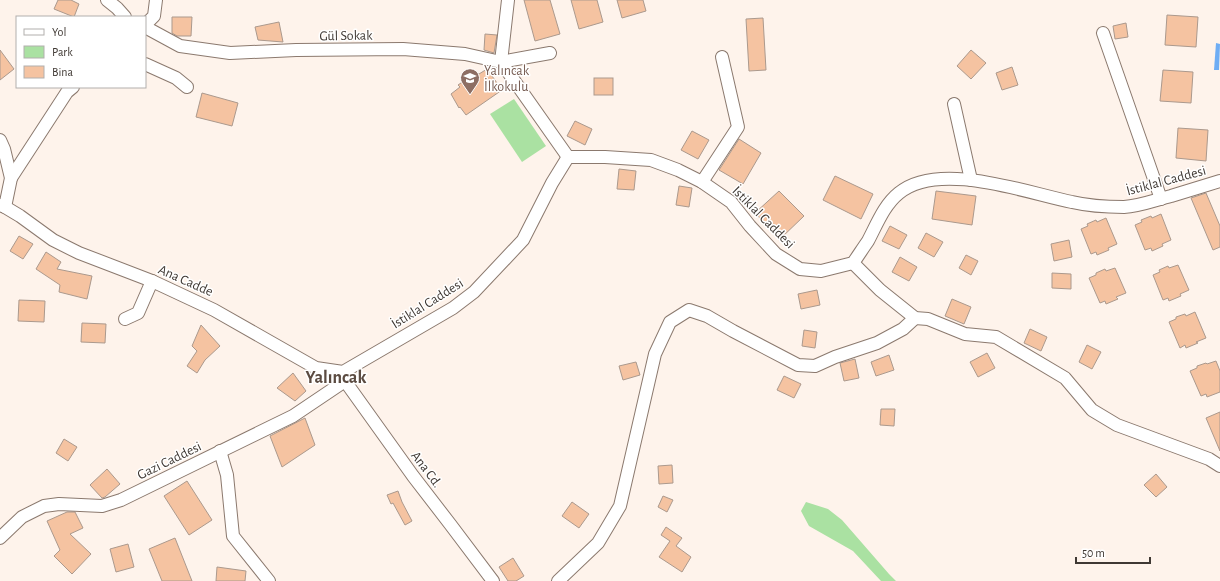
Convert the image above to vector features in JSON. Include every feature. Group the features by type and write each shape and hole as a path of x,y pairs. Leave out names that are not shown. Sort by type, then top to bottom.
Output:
{"street":[{"path":"107,0 124,16"},
{"path":"146,25 154,16 156,0"},
{"path":"508,0 501,62 568,157"},
{"name":"Gül Sokak","path":"146,27 180,46 230,54 296,50 403,49 465,54 501,62 550,53"},
{"path":"1103,33 1161,199"},
{"path":"702,182 738,127 722,57"},
{"path":"146,64 176,78 187,87"},
{"path":"3,206 11,178 67,92 72,88"},
{"path":"954,104 971,180"},
{"path":"0,140 4,149 11,178"},
{"name":"İstiklal Caddesi","path":"344,376 360,362 453,308 478,288 523,240 552,183 568,157 605,157 651,160 678,170 702,182 731,202 750,226 776,254 800,269 821,271 853,263 868,241 882,212 899,193 915,183 930,179 971,180 1005,186 1072,202 1125,207 1146,204 1220,181"},
{"name":"Ana Cadde","path":"3,206 53,240 79,253 152,281 214,310 316,368 344,376"},
{"path":"853,263 880,290 915,318 928,319 965,334 996,338 1065,378 1092,410 1117,425 1209,459 1220,466"},
{"path":"125,318 138,313 152,281"},
{"path":"558,581 598,543 620,506 655,354 670,322 689,310 707,316 798,365 815,366 835,357 877,343 903,329 915,318"},
{"name":"Gazi Caddesi","path":"0,538 22,517 44,506 59,504 102,506 121,500 293,416 344,376"},
{"name":"Ana Cd.","path":"344,376 413,476 492,581"},
{"path":"220,452 227,475 233,536 269,581"}],"green space":[{"path":"514,99 546,146 522,162 490,114"},
{"path":"806,502 828,509 842,520 896,581 881,581 853,551 809,526 801,511"}],"water":[{"path":"1216,43 1220,44 1219,70 1214,70"}],"building":[{"path":"58,0 71,0 79,4 74,16 54,9"},
{"path":"524,0 550,0 560,34 535,41"},
{"path":"571,0 597,0 603,22 579,29"},
{"path":"617,0 643,0 646,11 622,18"},
{"path":"1167,15 1198,17 1196,47 1165,45"},
{"path":"172,17 192,17 191,36 177,36 172,33"},
{"path":"763,18 766,70 749,71 746,19"},
{"path":"279,22 283,42 258,40 255,27"},
{"path":"1126,23 1128,37 1115,39 1113,26"},
{"path":"485,34 497,35 494,53 484,50"},
{"path":"0,50 14,69 0,80"},
{"path":"971,50 986,63 971,79 957,66"},
{"path":"1012,67 1018,85 1002,90 996,73"},
{"path":"487,69 502,90 466,115 460,107 459,108 451,94 460,87 458,85 477,72 479,74"},
{"path":"1163,70 1193,72 1191,103 1160,101"},
{"path":"594,78 613,78 613,95 594,95"},
{"path":"202,93 238,103 232,126 196,117"},
{"path":"575,121 592,129 585,145 567,136"},
{"path":"1178,128 1208,130 1206,161 1176,158"},
{"path":"692,131 709,140 698,159 681,150"},
{"path":"739,139 761,153 743,184 719,170"},
{"path":"619,169 636,171 634,190 617,189"},
{"path":"835,176 873,194 861,219 823,200"},
{"path":"679,186 692,188 689,207 676,205"},
{"path":"779,191 804,216 780,239 755,213"},
{"path":"936,191 976,196 972,225 932,219"},
{"path":"1206,193 1220,226 1220,247 1213,250 1191,198"},
{"path":"1161,214 1171,240 1152,251 1151,248 1145,250 1135,225 1142,222 1141,220 1151,216 1152,218"},
{"path":"1106,218 1117,244 1108,248 1109,250 1097,255 1096,252 1091,254 1081,229 1088,226 1087,224 1096,220 1097,222"},
{"path":"890,226 907,235 899,249 882,241"},
{"path":"926,233 943,242 934,257 918,248"},
{"path":"19,236 33,244 23,259 10,251"},
{"path":"1069,240 1072,257 1054,261 1051,244"},
{"path":"46,252 61,262 57,269 92,276 87,299 59,292 60,285 36,269"},
{"path":"966,255 978,261 971,275 959,268"},
{"path":"900,257 917,267 909,281 892,272"},
{"path":"1178,265 1189,290 1180,294 1181,296 1169,301 1168,298 1163,300 1153,275 1160,272 1159,270 1168,266 1169,268"},
{"path":"1115,268 1126,293 1116,297 1118,299 1106,304 1105,301 1100,303 1089,278 1105,269 1106,271"},
{"path":"1052,273 1071,274 1071,289 1052,288"},
{"path":"817,290 820,305 801,309 798,294"},
{"path":"952,299 971,307 964,324 945,316"},
{"path":"19,300 45,301 44,322 18,321"},
{"path":"1195,312 1206,338 1186,348 1185,345 1180,348 1169,322 1176,319 1176,317 1185,314 1186,316"},
{"path":"82,323 106,324 105,343 81,342"},
{"path":"201,325 220,346 205,360 197,373 187,366 197,351 192,346"},
{"path":"1030,329 1047,337 1041,351 1024,343"},
{"path":"804,330 817,332 815,348 802,346"},
{"path":"1087,345 1101,352 1092,369 1079,362"},
{"path":"987,353 995,368 978,377 970,362"},
{"path":"889,355 894,370 876,376 871,362"},
{"path":"855,359 859,378 844,381 840,363"},
{"path":"1216,361 1220,371 1220,392 1207,397 1206,394 1201,396 1190,371 1197,368 1197,366"},
{"path":"636,362 640,375 623,380 619,366"},
{"path":"293,373 306,391 295,401 277,388"},
{"path":"784,376 801,384 794,398 777,390"},
{"path":"881,409 895,409 894,426 880,425"},
{"path":"1220,412 1220,451 1206,418"},
{"path":"305,418 315,445 282,467 270,436"},
{"path":"64,439 77,447 68,461 56,453"},
{"path":"672,465 673,483 659,484 658,466"},
{"path":"107,469 120,484 102,498 90,485"},
{"path":"1156,474 1167,487 1156,497 1144,485"},
{"path":"187,481 212,520 189,535 164,496"},
{"path":"398,491 412,521 405,525 393,503 391,504 387,495"},
{"path":"663,496 673,500 667,512 658,507"},
{"path":"572,502 589,514 579,528 562,516"},
{"path":"67,512 75,512 83,528 70,534 91,554 72,574 54,556 60,550 47,521"},
{"path":"666,527 682,538 676,546 691,557 682,572 659,557 670,541 661,535"},
{"path":"175,538 192,581 162,581 149,549"},
{"path":"128,544 134,567 116,572 110,549"},
{"path":"513,558 524,576 516,581 508,581 499,567"},
{"path":"217,567 246,571 245,581 216,581"}],"place":[{"name":"Yalıncak İlkokulu","path":"470,95"}],"district":[{"name":"Yalıncak","path":"336,377"}]}
